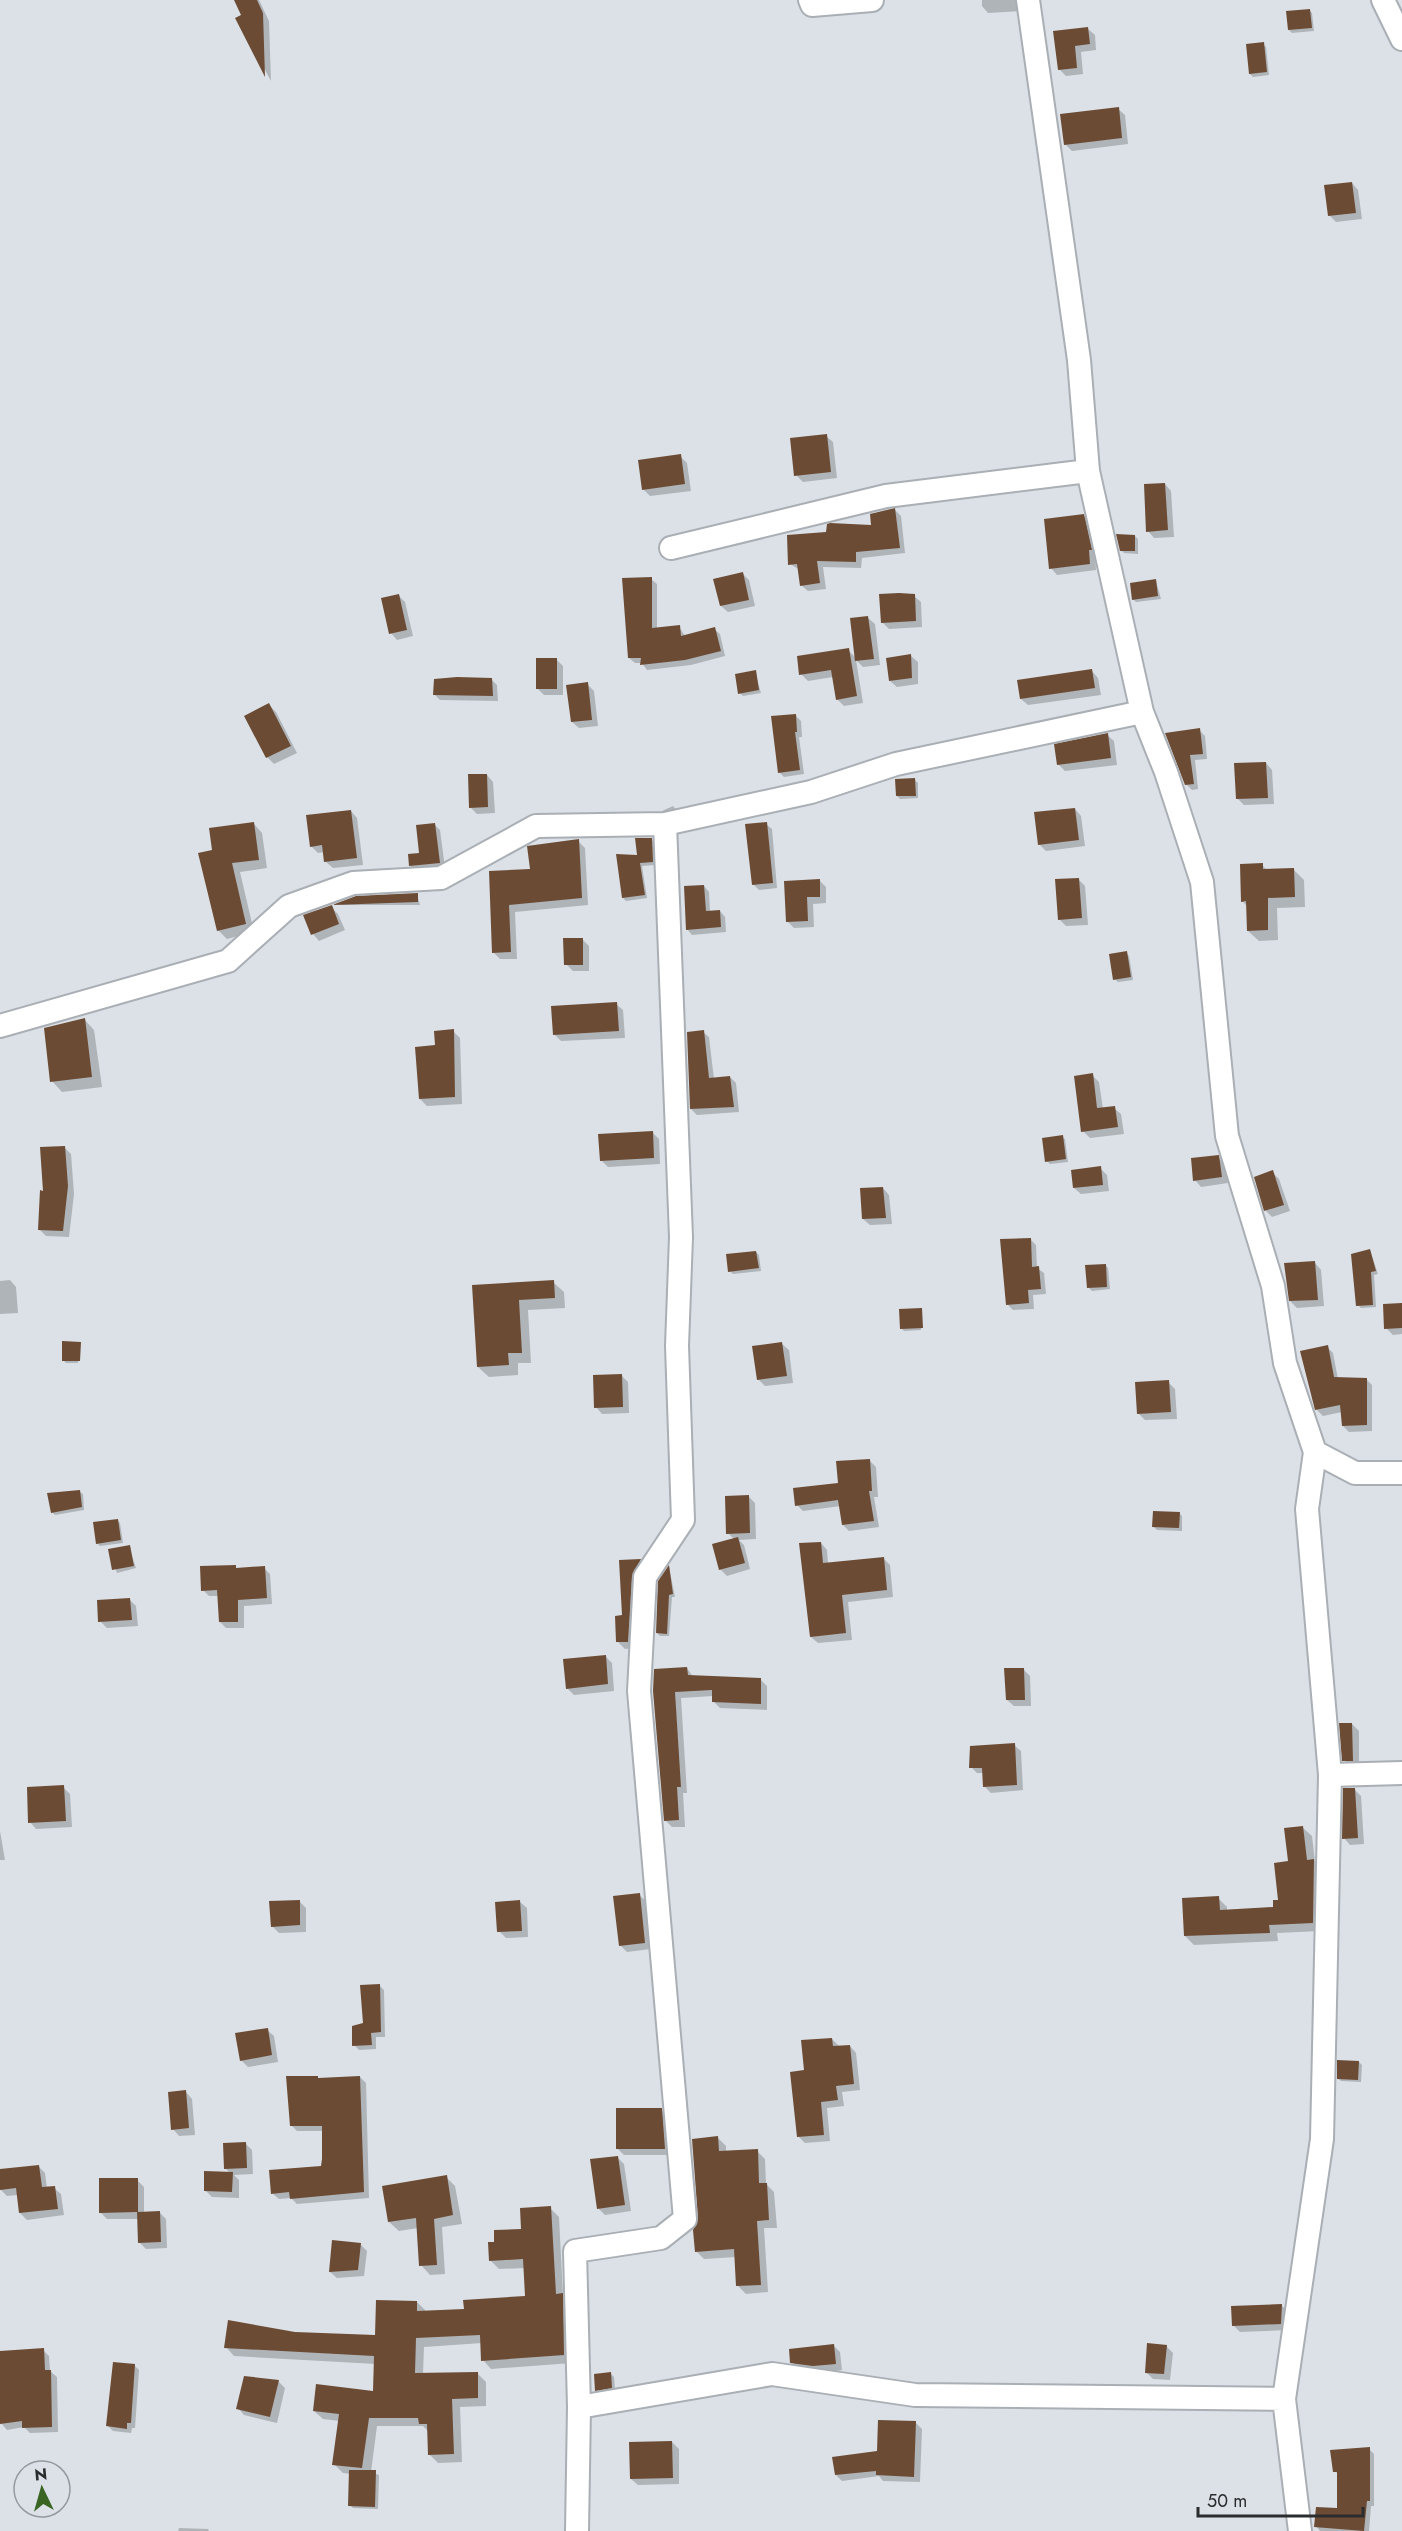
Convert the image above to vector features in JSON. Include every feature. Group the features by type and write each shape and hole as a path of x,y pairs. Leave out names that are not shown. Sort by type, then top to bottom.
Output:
{"street":[{"path":"810,0 812,5 872,0"},
{"path":"1028,0 1079,360 1088,471 1142,712 1166,772 1202,882 1227,1136 1273,1286 1285,1363 1315,1452 1307,1509 1330,1775 1323,2139 1284,2399 1300,2531"},
{"path":"1383,0 1402,39"},
{"path":"671,548 886,496 1088,471"},
{"path":"0,1026 228,961 290,906 353,883 441,878 536,826 664,824 811,792 896,764 1142,712"},
{"path":"577,2531 579,2407 575,2251 661,2238 685,2218 639,1691 645,1577 683,1520 676,1346 681,1237 664,824"},
{"path":"1315,1452 1355,1473 1402,1473"},
{"path":"1330,1775 1402,1773"},
{"path":"579,2407 772,2374 915,2395 1284,2399"}],"building":[{"path":"234,0 257,0 263,13 265,77 235,18 241,15"},
{"path":"1310,9 1312,28 1288,30 1286,11"},
{"path":"1088,27 1090,44 1075,46 1077,68 1058,70 1053,31"},
{"path":"1264,42 1267,72 1249,74 1246,44"},
{"path":"1119,107 1122,138 1064,145 1060,114"},
{"path":"1352,182 1356,213 1328,216 1324,185"},
{"path":"827,434 831,472 794,476 790,438"},
{"path":"681,454 685,484 642,490 638,460"},
{"path":"1165,483 1168,530 1146,532 1144,484"},
{"path":"895,508 900,548 856,552 856,562 817,561 820,583 800,586 797,564 788,565 787,535 826,532 827,524 830,523 871,525 870,514"},
{"path":"1084,514 1092,550 1089,550 1090,564 1049,569 1044,519"},
{"path":"1116,534 1135,535 1135,551 1120,551"},
{"path":"743,572 749,600 720,606 713,579"},
{"path":"652,577 652,628 680,625 681,636 715,627 721,651 685,660 640,665 641,658 628,658 622,578"},
{"path":"1156,579 1158,596 1132,600 1130,583"},
{"path":"399,594 407,630 389,634 381,598"},
{"path":"879,594 915,594 916,621 881,623"},
{"path":"868,616 874,659 855,661 850,618"},
{"path":"849,648 857,696 836,700 831,670 799,675 797,656"},
{"path":"911,654 912,678 889,681 886,658"},
{"path":"536,658 557,658 557,689 536,689"},
{"path":"1092,669 1095,688 1020,699 1017,680"},
{"path":"756,670 759,690 738,694 735,674"},
{"path":"492,678 493,696 433,695 434,679"},
{"path":"588,682 592,720 571,722 566,685"},
{"path":"269,703 291,746 266,758 244,716"},
{"path":"796,714 797,732 795,732 800,770 778,773 771,716"},
{"path":"1200,728 1203,754 1190,755 1194,784 1185,785 1165,733"},
{"path":"1108,733 1111,758 1057,765 1054,744"},
{"path":"1266,762 1268,798 1236,799 1234,763"},
{"path":"468,774 487,774 488,807 469,808"},
{"path":"915,778 916,796 896,796 895,779"},
{"path":"1075,808 1079,840 1038,845 1034,812"},
{"path":"351,810 357,858 324,862 322,845 310,847 306,815"},
{"path":"254,822 259,860 232,863 246,924 217,931 198,853 212,850 209,828"},
{"path":"767,822 773,883 752,885 745,824"},
{"path":"435,823 440,863 409,866 408,854 419,853 416,825"},
{"path":"635,838 652,838 653,862 640,863 645,895 622,898 616,854 637,855"},
{"path":"579,839 582,898 509,905 511,952 492,953 489,871 530,869 527,846"},
{"path":"1263,863 1263,869 1294,868 1295,897 1268,898 1268,930 1247,931 1246,901 1241,902 1240,864"},
{"path":"1079,878 1082,918 1058,920 1055,879"},
{"path":"820,879 820,897 807,897 808,921 786,922 784,881"},
{"path":"704,885 706,911 720,910 721,927 686,930 684,886"},
{"path":"418,893 418,902 332,905 356,896"},
{"path":"332,905 339,924 311,935 303,915"},
{"path":"563,938 583,938 583,965 564,965"},
{"path":"1127,951 1131,977 1113,980 1109,954"},
{"path":"617,1002 619,1031 553,1035 551,1006"},
{"path":"85,1018 92,1077 50,1082 44,1028"},
{"path":"454,1029 455,1097 419,1099 415,1047 435,1045 434,1031"},
{"path":"704,1030 709,1078 730,1076 734,1107 690,1109 687,1032"},
{"path":"1093,1073 1097,1108 1115,1106 1118,1127 1081,1132 1074,1076"},
{"path":"653,1131 654,1158 600,1161 598,1134"},
{"path":"1063,1135 1066,1159 1045,1162 1042,1138"},
{"path":"65,1146 68,1186 63,1231 38,1230 40,1190 43,1191 40,1147"},
{"path":"1219,1155 1222,1177 1193,1181 1191,1158"},
{"path":"1101,1166 1103,1185 1073,1188 1071,1170"},
{"path":"1273,1170 1284,1205 1264,1211 1254,1177"},
{"path":"883,1187 886,1218 862,1219 860,1188"},
{"path":"1031,1238 1032,1267 1039,1266 1041,1289 1028,1290 1029,1303 1006,1305 1000,1239"},
{"path":"1370,1249 1376,1271 1371,1272 1373,1305 1356,1306 1351,1254"},
{"path":"756,1251 759,1268 728,1272 726,1254"},
{"path":"1315,1261 1318,1300 1289,1301 1284,1263"},
{"path":"1106,1264 1107,1287 1087,1288 1085,1265"},
{"path":"554,1280 555,1298 519,1300 522,1353 508,1353 509,1365 477,1367 472,1285"},
{"path":"1402,1303 1402,1328 1384,1329 1383,1304"},
{"path":"922,1308 923,1328 900,1329 899,1309"},
{"path":"62,1341 81,1342 80,1361 62,1361"},
{"path":"782,1342 787,1376 757,1380 752,1346"},
{"path":"1328,1345 1334,1377 1367,1378 1367,1425 1342,1426 1340,1405 1315,1410 1300,1351"},
{"path":"622,1374 623,1407 594,1408 593,1375"},
{"path":"1169,1380 1171,1412 1137,1414 1135,1382"},
{"path":"870,1459 872,1491 869,1491 874,1521 842,1525 838,1500 795,1506 793,1488 838,1483 836,1461"},
{"path":"80,1490 82,1507 51,1513 47,1493"},
{"path":"749,1495 750,1533 726,1534 725,1496"},
{"path":"1153,1511 1180,1512 1179,1528 1152,1527"},
{"path":"118,1519 121,1540 96,1544 93,1522"},
{"path":"738,1537 745,1563 719,1570 712,1544"},
{"path":"821,1542 823,1563 884,1557 887,1590 842,1595 846,1633 810,1637 799,1543"},
{"path":"130,1545 134,1566 112,1570 108,1549"},
{"path":"641,1559 632,1576 628,1642 616,1642 615,1616 622,1615 619,1560"},
{"path":"236,1565 236,1568 265,1566 267,1598 238,1600 238,1622 219,1622 217,1590 201,1591 200,1566"},
{"path":"669,1565 673,1594 669,1595 667,1634 656,1633 658,1581"},
{"path":"130,1598 132,1620 98,1622 97,1600"},
{"path":"606,1655 608,1684 566,1689 563,1659"},
{"path":"687,1667 688,1675 761,1678 761,1704 712,1702 712,1690 675,1692 681,1787 677,1787 679,1820 664,1821 653,1691 654,1669"},
{"path":"1004,1668 1024,1668 1025,1700 1006,1700"},
{"path":"1339,1723 1352,1723 1353,1761 1342,1761"},
{"path":"1015,1743 1017,1785 983,1787 982,1768 969,1768 970,1746"},
{"path":"64,1785 66,1821 28,1823 27,1787"},
{"path":"1343,1788 1355,1788 1358,1838 1342,1839"},
{"path":"1303,1826 1307,1860 1314,1859 1313,1923 1269,1925 1270,1933 1184,1936 1182,1898 1219,1896 1220,1910 1273,1907 1273,1900 1278,1900 1274,1863 1288,1861 1284,1828"},
{"path":"640,1893 645,1943 619,1946 613,1896"},
{"path":"300,1900 300,1925 271,1927 269,1901"},
{"path":"520,1900 522,1931 497,1932 495,1902"},
{"path":"380,1984 381,2032 371,2033 372,2045 352,2046 352,2026 363,2023 360,1985"},
{"path":"268,2028 272,2055 240,2061 235,2033"},
{"path":"832,2038 833,2046 850,2045 854,2084 836,2086 838,2100 821,2102 824,2135 797,2137 790,2072 804,2070 801,2040"},
{"path":"1337,2060 1359,2061 1358,2080 1337,2079"},
{"path":"286,2076 318,2076 318,2078 360,2076 364,2192 290,2199 289,2192 271,2194 269,2170 321,2166 322,2159 322,2126 290,2126"},
{"path":"186,2090 189,2128 171,2130 168,2092"},
{"path":"616,2108 662,2108 665,2149 616,2149"},
{"path":"718,2136 719,2151 758,2149 759,2183 767,2183 769,2220 757,2221 761,2285 736,2286 734,2249 695,2252 693,2230 698,2218 692,2139"},
{"path":"246,2142 247,2168 224,2169 223,2143"},
{"path":"618,2156 625,2205 597,2209 590,2159"},
{"path":"39,2165 42,2187 55,2186 58,2209 19,2213 16,2188 0,2190 0,2169"},
{"path":"204,2171 233,2172 232,2192 204,2191"},
{"path":"447,2175 453,2215 434,2219 437,2265 419,2266 416,2218 388,2222 382,2186"},
{"path":"99,2178 138,2178 138,2212 160,2211 161,2242 138,2243 137,2212 99,2213"},
{"path":"551,2206 556,2294 563,2293 564,2355 481,2361 480,2335 416,2338 415,2373 478,2372 478,2398 452,2399 454,2454 428,2455 427,2424 419,2424 418,2418 369,2418 362,2468 332,2465 339,2414 313,2411 316,2384 373,2391 374,2356 224,2348 228,2320 295,2332 375,2335 376,2300 417,2301 417,2311 464,2309 463,2300 525,2296 523,2259 489,2261 488,2242 494,2242 494,2230 521,2229 520,2208"},
{"path":"332,2240 361,2243 358,2270 329,2272"},
{"path":"1282,2304 1281,2324 1232,2326 1231,2306"},
{"path":"1147,2343 1167,2345 1164,2374 1145,2373"},
{"path":"834,2344 836,2364 813,2366 790,2363 789,2349"},
{"path":"44,2348 45,2370 51,2370 52,2427 22,2428 22,2421 0,2424 0,2351"},
{"path":"113,2362 135,2364 131,2423 127,2423 127,2429 106,2426"},
{"path":"611,2372 612,2388 595,2391 594,2374"},
{"path":"244,2376 279,2380 270,2417 236,2409"},
{"path":"878,2420 916,2421 914,2477 876,2475 876,2471 835,2475 832,2457 877,2451"},
{"path":"672,2441 673,2478 630,2479 629,2442"},
{"path":"1370,2447 1370,2501 1367,2501 1364,2531 1314,2527 1316,2507 1337,2508 1337,2472 1333,2472 1330,2450"},
{"path":"349,2470 376,2470 375,2507 348,2506"}]}
